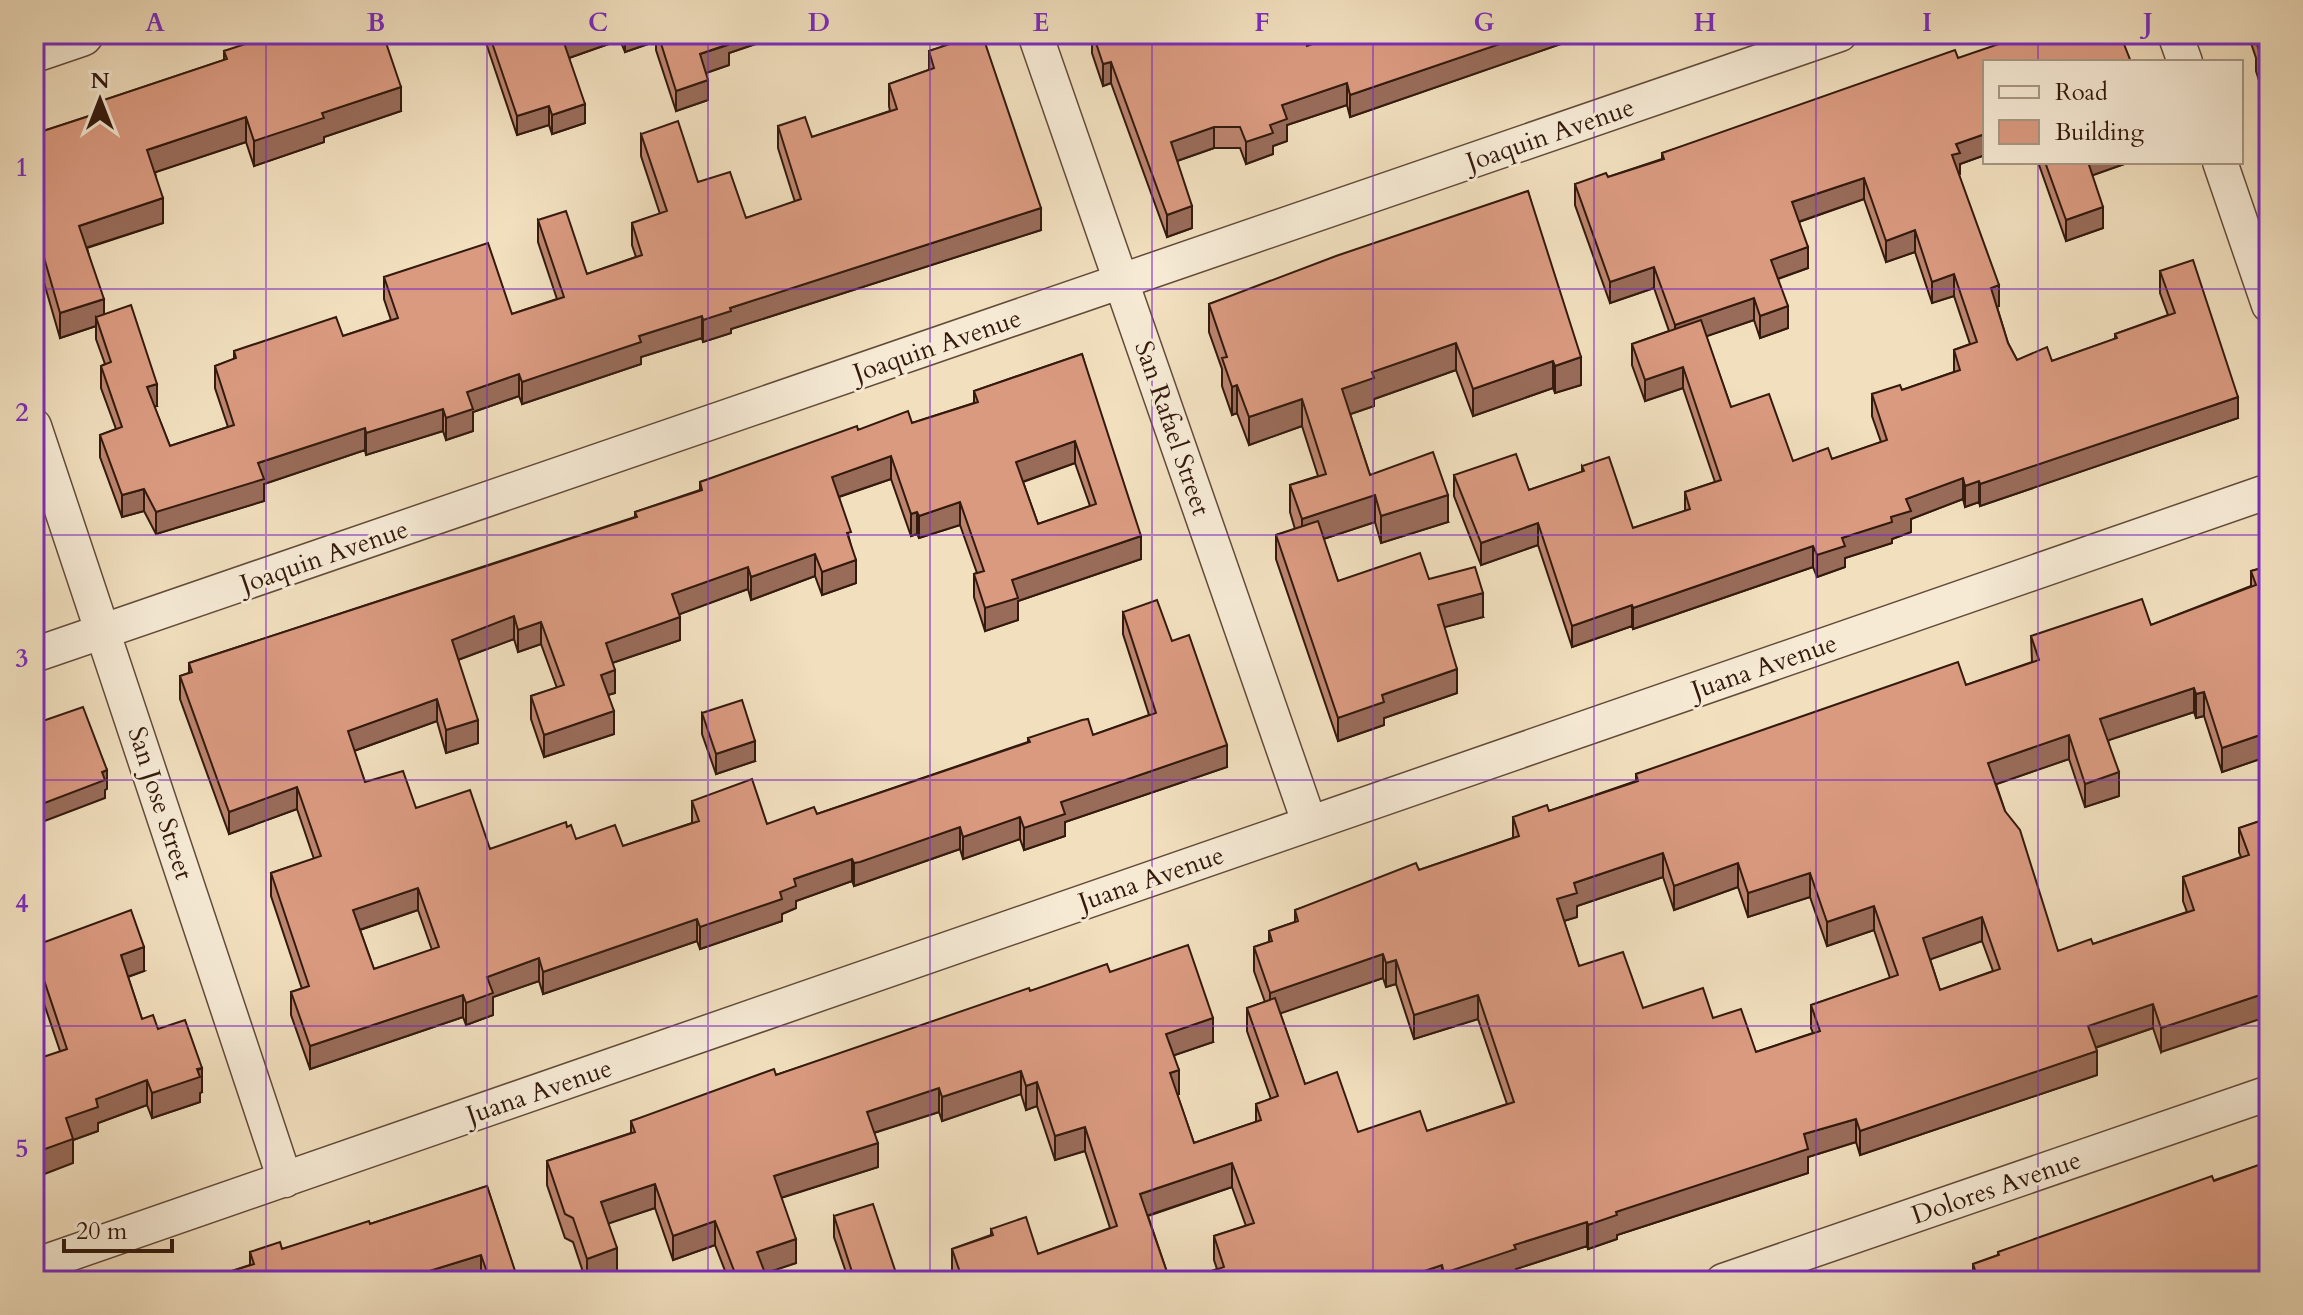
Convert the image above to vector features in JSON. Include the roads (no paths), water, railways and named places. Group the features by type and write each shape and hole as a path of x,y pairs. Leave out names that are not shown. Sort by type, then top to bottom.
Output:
{"street":[{"path":"34,50 81,34"},
{"name":"San Rafael Street","path":"1035,34 1309,822"},
{"name":"Joaquin Avenue","path":"34,655 1840,34"},
{"path":"2175,34 2184,60"},
{"path":"2221,164 2269,305"},
{"name":"San Jose Street","path":"34,426 285,1180"},
{"name":"Juana Avenue","path":"34,1266 2269,491"},
{"name":"Dolores Avenue","path":"1723,1281 2269,1093"}]}
